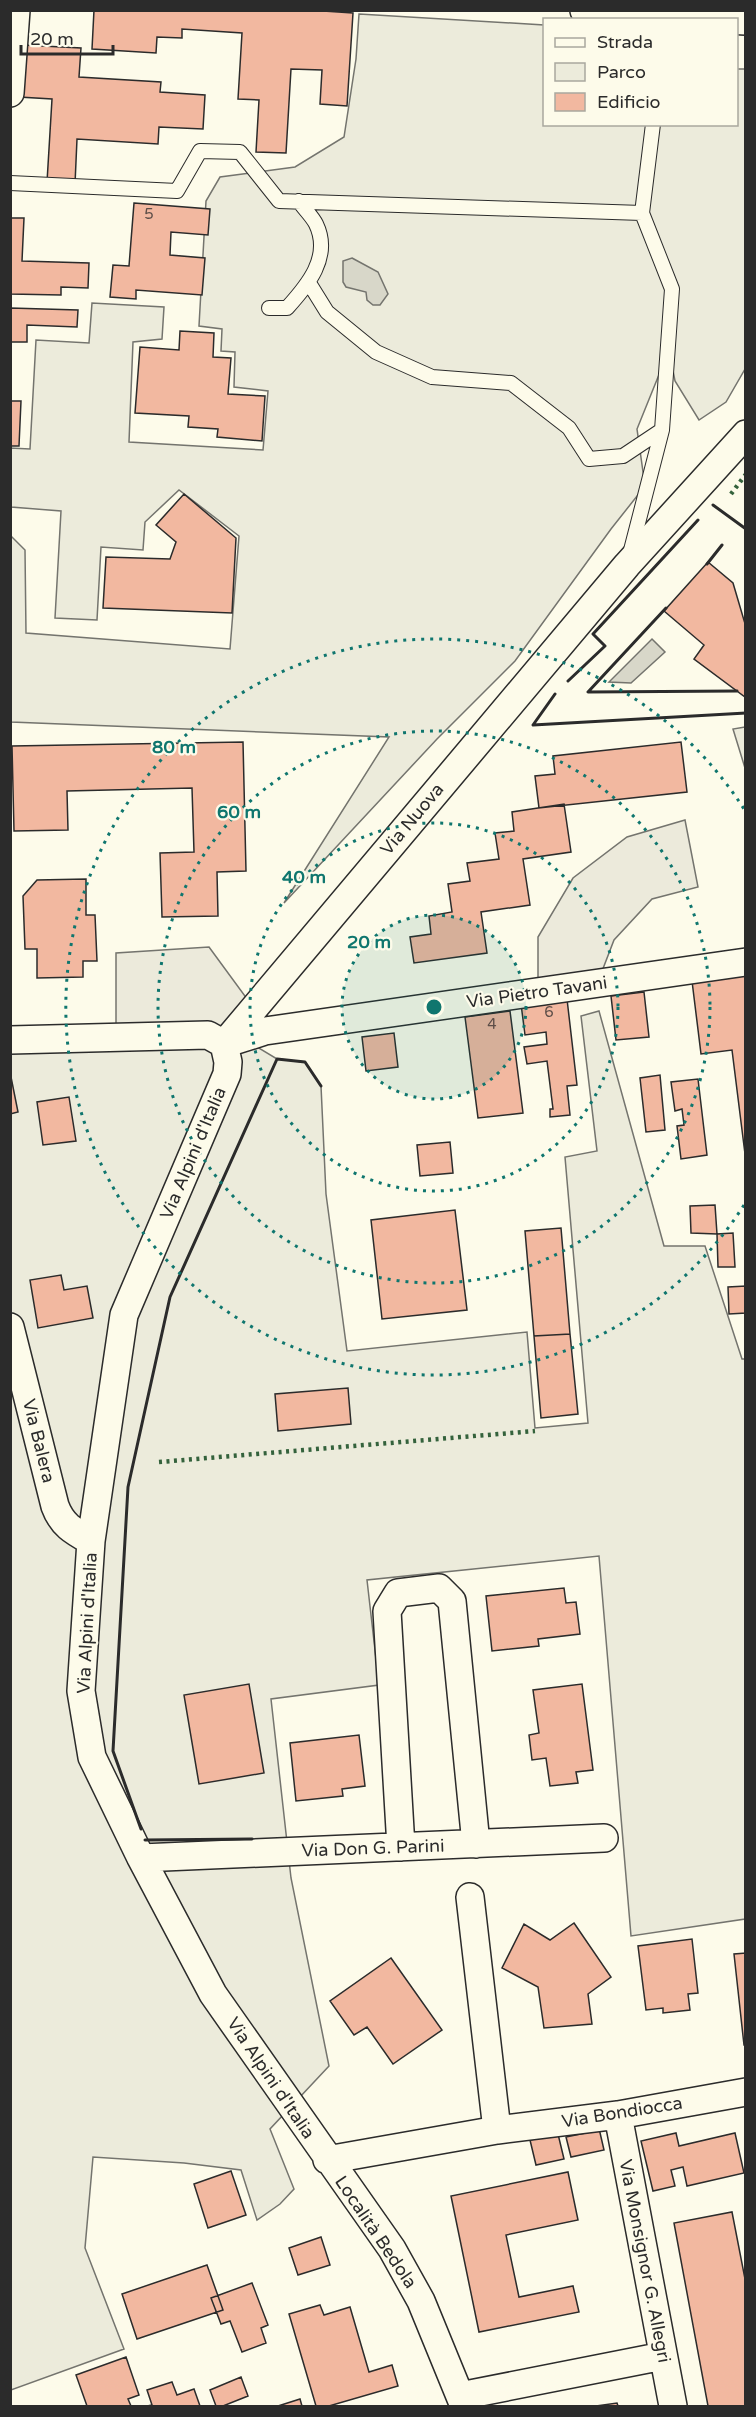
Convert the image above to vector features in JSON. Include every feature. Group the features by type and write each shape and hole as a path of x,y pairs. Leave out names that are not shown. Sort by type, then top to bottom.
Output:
{"main road":[{"path":"587,10 667,17 746,18"}],"street":[{"path":"10,93 16,10"},
{"name":"Via Nuova","path":"224,1044 627,565 746,434"},
{"name":"Via Pietro Tavani","path":"224,1044 265,1031 746,962"},
{"path":"10,1040 208,1035 224,1044"},
{"name":"Via Alpini d'Italia","path":"224,1044 228,1062 227,1074 124,1315 91,1541 81,1691 92,1757 141,1858 213,1994 327,2160"},
{"name":"Via Balera","path":"10,1327 55,1506 60,1519 70,1530 91,1541"},
{"path":"401,1846 387,1611 398,1593 439,1588 452,1601 476,1844"},
{"name":"Via Don G. Parini","path":"141,1858 604,1838"},
{"path":"470,1897 497,2130"},
{"name":"Via Bondiocca","path":"327,2160 497,2130 618,2115 746,2091"},
{"name":"Via Monsignor G. Allegri","path":"618,2115 673,2406"},
{"name":"Località Bedola","path":"327,2160 392,2249 421,2301 462,2401"},
{"path":"462,2401 663,2356"}],"lane":[{"path":"627,565 662,430 672,289 642,213 653,126"},
{"path":"10,183 177,191 200,151 240,152 279,201 642,213"},
{"path":"269,308 286,308 309,284 322,251 316,225 299,201"},
{"path":"309,284 327,312 376,352 432,377 512,383 569,428 589,459 623,456 662,430"}],"green space":[{"path":"359,14 543,25 543,126 738,126 738,69 745,69 745,369 726,402 699,420 675,381 669,350 637,429 645,486 515,661 437,739 284,903 389,737 11,722 11,536 25,550 26,633 230,649 239,536 179,490 145,522 143,550 101,547 97,620 55,618 61,511 11,507 10,448 30,449 36,340 89,343 92,303 164,307 162,339 133,342 129,442 263,450 268,391 234,387 235,352 221,351 222,329 199,326 206,201 220,177 295,167 344,137 356,59"},
{"path":"746,727 745,768 733,729"},
{"path":"599,1011 664,1246 705,1246 742,1359 745,1359 745,1919 631,1936 599,1556 367,1580 379,1685 271,1699 291,1878 329,2066 270,2129 294,2189 280,2204 257,2220 241,2170 184,2163 93,2157 85,2248 124,2349 11,2390 11,1044 237,1035 277,1059 305,1062 321,1086 326,1194 347,1351 527,1332 535,1428 588,1423 565,1157 597,1151 581,1016"}],"shaded area":[{"path":"352,258 378,272 388,294 380,305 373,305 367,300 366,292 346,287 343,282 343,261"},
{"path":"652,639 665,652 631,683 609,682"},
{"path":"685,820 698,887 652,899 614,940 599,979 538,989 538,937 573,878 627,837"},
{"path":"209,947 253,1007 237,1035 116,1039 116,953"}],"building":[{"path":"94,10 308,10 353,13 347,106 320,104 322,70 291,69 286,153 256,152 259,100 238,99 242,33 182,29 182,38 157,37 156,53 92,49"},
{"path":"23,45 81,48 79,77 161,82 160,92 205,95 203,129 159,127 158,144 77,139 75,184 47,182 52,99 19,97"},
{"path":"134,203 210,209 208,235 171,232 170,255 205,258 202,295 136,290 136,299 110,297 113,265 129,266"},
{"path":"10,218 24,218 22,261 89,263 88,288 61,287 61,295 10,294"},
{"path":"10,308 78,310 77,327 27,325 27,342 10,342"},
{"path":"180,331 214,333 213,357 231,358 228,394 265,396 262,441 217,437 218,429 188,427 189,416 135,413 140,347 179,350"},
{"path":"10,401 21,401 19,446 10,446"},
{"path":"184,494 236,538 232,613 103,608 106,557 170,559 176,542 156,525"},
{"path":"708,562 733,583 746,627 745,697 694,659 704,645 664,611"},
{"path":"243,742 246,871 217,872 218,916 162,917 160,853 194,852 192,788 67,791 68,830 14,831 12,746"},
{"path":"681,742 687,792 539,808 535,776 555,774 553,756"},
{"path":"564,804 571,852 523,859 530,905 481,912 487,953 414,963 410,937 431,934 429,916 452,912 448,884 470,881 467,863 499,859 495,833 514,831 512,812"},
{"path":"86,879 86,915 95,915 97,961 83,961 83,977 37,978 37,949 25,949 23,896 37,880"},
{"path":"746,975 746,1162 732,1050 701,1054 692,981"},
{"path":"644,992 649,1037 616,1040 611,996"},
{"path":"567,999 577,1085 567,1086 570,1115 550,1117 550,1109 553,1109 547,1061 527,1064 524,1047 547,1044 546,1032 525,1035 521,1004"},
{"path":"510,1011 523,1113 478,1118 465,1017"},
{"path":"394,1033 398,1067 366,1071 362,1037"},
{"path":"10,1072 18,1112 10,1114"},
{"path":"660,1075 665,1130 646,1132 640,1078"},
{"path":"698,1079 707,1155 681,1159 677,1126 684,1125 682,1109 675,1111 671,1082"},
{"path":"69,1097 76,1141 43,1145 37,1102"},
{"path":"450,1142 453,1173 420,1176 417,1145"},
{"path":"715,1205 717,1234 691,1233 690,1206"},
{"path":"455,1210 467,1310 382,1319 371,1220"},
{"path":"561,1228 570,1334 534,1336 525,1231"},
{"path":"733,1233 735,1267 718,1267 717,1234"},
{"path":"61,1275 64,1290 87,1286 93,1318 38,1328 30,1280"},
{"path":"746,1286 746,1313 729,1314 728,1287"},
{"path":"570,1334 578,1414 541,1418 534,1336"},
{"path":"348,1388 351,1424 278,1431 275,1394"},
{"path":"564,1588 566,1603 576,1602 580,1634 538,1639 539,1646 492,1651 486,1596"},
{"path":"249,1684 264,1773 199,1784 184,1695"},
{"path":"582,1684 593,1770 576,1772 578,1783 550,1786 546,1758 532,1760 529,1735 539,1733 533,1690"},
{"path":"359,1735 365,1786 342,1789 343,1796 296,1801 290,1743"},
{"path":"574,1923 611,1977 588,1994 592,2024 544,2028 538,1987 502,1968 524,1924 550,1940"},
{"path":"692,1939 698,1993 688,1994 690,2010 663,2013 663,2008 646,2010 638,1946"},
{"path":"746,1953 746,2045 744,2045 734,1954"},
{"path":"391,1958 442,2030 393,2064 367,2027 354,2035 330,2001"},
{"path":"598,2124 604,2150 571,2157 566,2137 590,2132"},
{"path":"676,2133 679,2146 735,2133 744,2173 687,2186 683,2167 671,2170 675,2186 653,2191 641,2141"},
{"path":"558,2134 564,2159 536,2165 530,2140"},
{"path":"231,2171 246,2215 208,2228 194,2184"},
{"path":"568,2172 578,2220 506,2235 519,2297 573,2286 579,2312 479,2332 451,2196"},
{"path":"732,2212 746,2284 746,2406 708,2406 674,2223"},
{"path":"321,2237 330,2265 298,2275 289,2248"},
{"path":"207,2265 223,2310 137,2339 122,2294"},
{"path":"252,2283 268,2325 261,2328 266,2343 242,2352 230,2321 221,2324 211,2298"},
{"path":"320,2305 324,2315 350,2307 369,2372 392,2365 398,2386 329,2406 316,2406 289,2314"},
{"path":"126,2357 139,2395 128,2399 131,2406 87,2406 76,2375"},
{"path":"241,2377 248,2396 223,2406 216,2406 210,2390"},
{"path":"172,2382 177,2395 194,2389 200,2406 147,2406 152,2405 147,2390"},
{"path":"300,2399 302,2406 278,2406"},
{"path":"617,2403 618,2406 596,2406"}],"hedge":[{"path":"731,494 746,474"},
{"path":"159,1462 535,1431"}],"wall":[{"path":"713,505 746,529"},
{"path":"568,681 605,646 593,634 698,520"},
{"path":"707,564 722,545"},
{"path":"666,608 588,692 737,691"},
{"path":"555,694 533,725 746,713"},
{"path":"141,1829 113,1751 128,1487 170,1297 277,1059 305,1062 321,1086"},
{"path":"145,1840 252,1839"}]}
